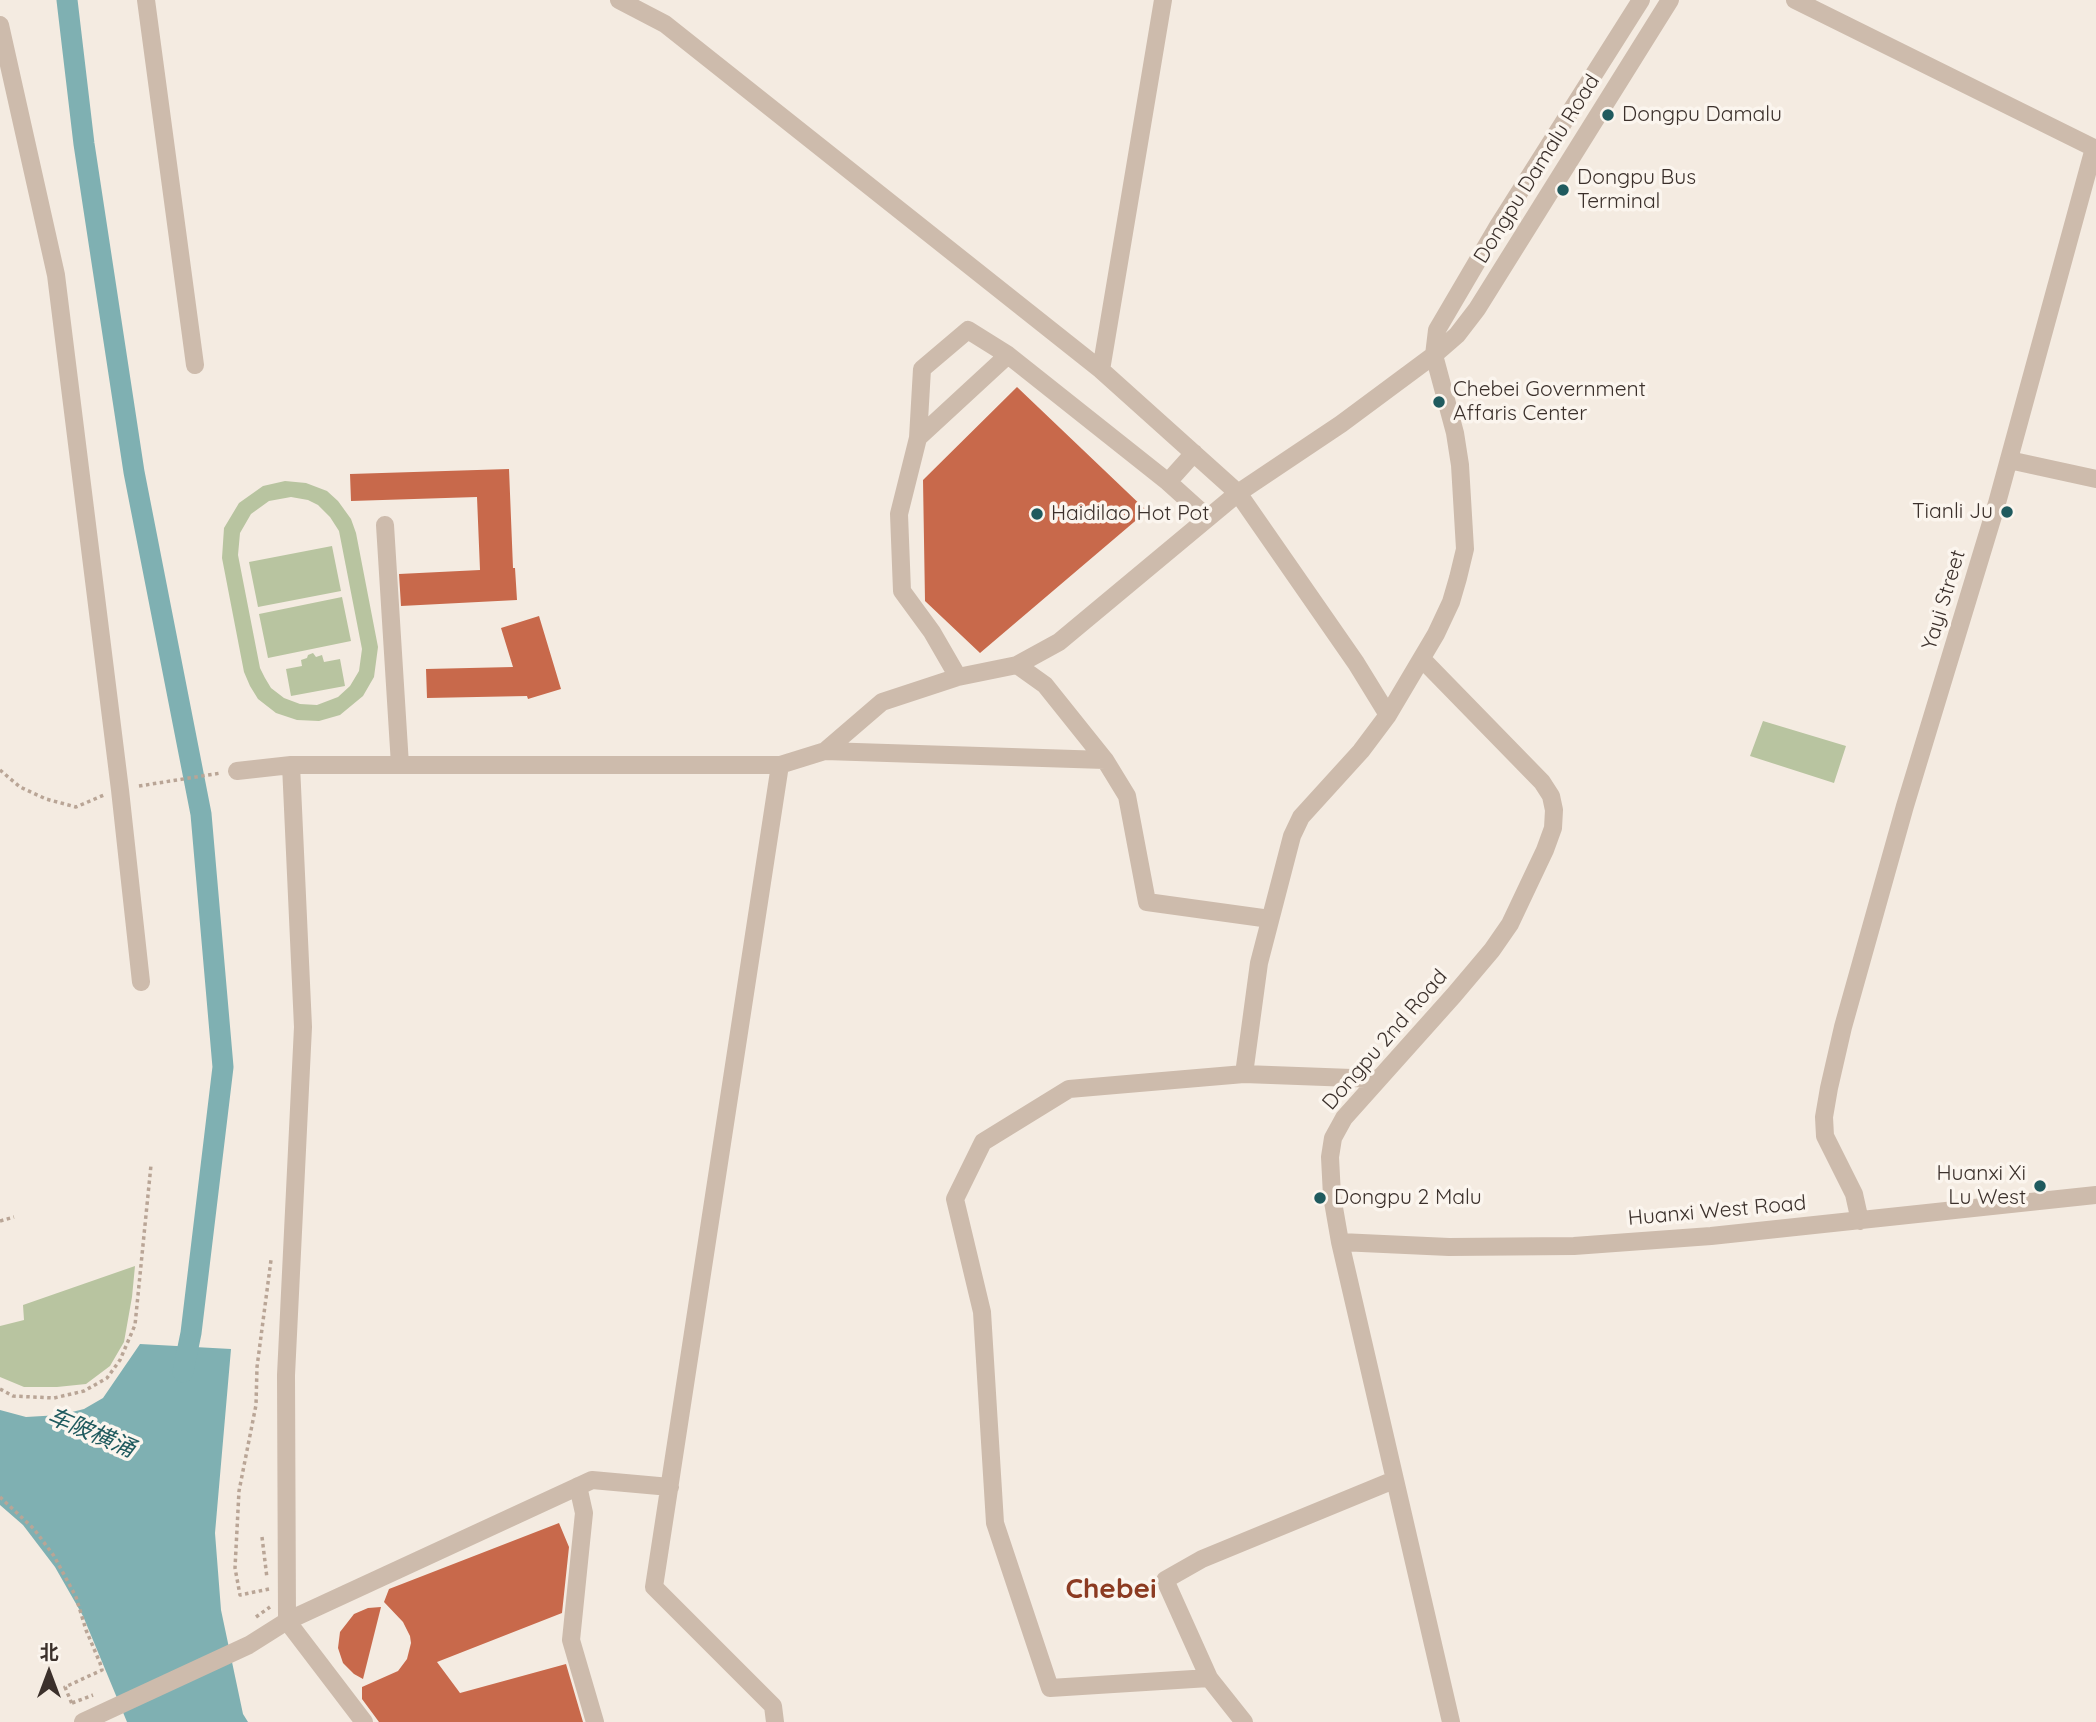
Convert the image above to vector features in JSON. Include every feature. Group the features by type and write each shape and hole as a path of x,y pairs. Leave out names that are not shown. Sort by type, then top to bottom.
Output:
{"street":[{"path":"146,0 195,365"},
{"path":"619,0 665,24 1101,370 1238,493 1356,663 1388,715"},
{"path":"1101,370 1163,0"},
{"name":"Dongpu Damalu Road","path":"1244,1074 1259,963 1292,836 1301,817 1361,751 1388,715 1422,659 1451,602 1465,549 1460,466 1455,433 1434,355 1437,330 1448,308 1641,0"},
{"name":"Dongpu Damalu Road","path":"1434,355 1468,323 1670,0"},
{"name":"Yayi Street","path":"1795,0 2095,144 2009,460 1905,806 1843,1027 1827,1097 1825,1136 1854,1194 1860,1221"},
{"path":"0,25 56,275 141,982"},
{"path":"958,677 932,632 902,591 899,514 918,439 922,369 968,330 1008,355 1168,482 1208,518"},
{"path":"918,439 1008,355"},
{"path":"825,751 882,702 958,677 1017,665 1059,642 1238,493 1341,424 1434,355"},
{"path":"1168,482 1194,453"},
{"path":"2009,460 2096,479"},
{"path":"385,525 400,765"},
{"name":"Dongpu 2nd Road","path":"1422,659 1542,782 1551,796 1554,810 1553,828 1545,850 1522,901 1492,950 1344,1118 1333,1138 1330,1176 1340,1242 1451,1722"},
{"path":"1017,665 1045,685 1105,760 1127,796 1147,902 1270,919"},
{"path":"237,771 291,765 780,765 825,751 1105,760"},
{"path":"291,765 303,1027 286,1375 287,1621 364,1722"},
{"path":"775,1722 773,1706 654,1587 780,765"},
{"path":"1209,1678 1050,1688 995,1523 982,1312 955,1199 984,1142 1069,1089 1244,1074 1379,1079"},
{"name":"Huanxi West Road","path":"1340,1242 1449,1247 1574,1246 1711,1236 2096,1195"},
{"path":"80,1717 119,1704 250,1645 287,1621 592,1480 670,1487"},
{"path":"1244,1722 1209,1678 1166,1580 1202,1559 1394,1480"},
{"path":"578,1486 584,1513 571,1640 595,1722"}],"path":[{"path":"0,770 20,787 47,799 76,807 103,795 141,785 237,771"},
{"path":"0,1389 13,1396 54,1398 84,1391 107,1378 120,1360 135,1325 151,1165"},
{"path":"0,1221 14,1217"},
{"path":"270,1589 240,1595 235,1568 239,1491 256,1405 257,1367 271,1258"},
{"path":"0,1497 34,1529 54,1556 76,1597 102,1670 65,1687 80,1717"},
{"path":"252,1621 260,1612 274,1606 265,1570 262,1537"}],"green space":[{"path":"285,481 306,483 327,491 351,519 356,533 378,647 374,677 363,696 340,715 319,721 297,720 276,713 258,699 244,672 222,558 224,528 239,503 263,486","holes":["291,497 318,505 339,531 362,649 359,671 350,686 338,697 317,705 300,704 284,698 271,688 265,678 260,668 238,555 240,533 251,514 269,501"]},
{"path":"332,546 341,591 258,607 249,562"},
{"path":"342,597 351,641 268,658 259,614"},
{"path":"313,653 316,657 322,655 324,662 340,659 345,686 291,696 286,669 302,666 301,660"},
{"path":"1763,721 1846,746 1834,783 1750,756"},
{"path":"135,1266 124,1342 110,1366 86,1384 57,1387 24,1387 0,1377 0,1326 24,1320 23,1305"}],"water":[{"name":"车陂横涌","path":"140,1344 231,1349 215,1533 221,1610 243,1714 248,1722 127,1722 83,1616 55,1567 23,1525 0,1505 0,1410 26,1417 60,1415 84,1409 103,1398"}],"building":[{"path":"1017,387 1147,511 980,653 925,601 923,480"},
{"path":"509,469 517,600 401,606 399,574 480,570 477,497 351,501 350,474"},
{"path":"539,616 561,689 528,699 527,696 427,698 426,669 513,667 501,628"},
{"path":"559,1523 569,1547 562,1613 437,1662 460,1693 566,1664 583,1722 379,1722 362,1699 362,1687 398,1671 407,1659 411,1643 403,1622 384,1602 389,1589"},
{"path":"381,1607 363,1679 343,1663 338,1648 340,1632 354,1614 368,1608"}],"waterway":[{"path":"67,0 84,144 134,472 201,814 223,1067 191,1333 183,1372"}],"place":[{"name":"Dongpu Damalu","path":"1608,115"},
{"name":"Dongpu Bus Terminal","path":"1563,190"},
{"name":"Chebei Government Affaris Center","path":"1439,402"},
{"name":"Tianli Ju","path":"2007,512"},
{"name":"Haidilao Hot Pot","path":"1037,514"},
{"name":"Huanxi Xi Lu West","path":"2040,1186"},
{"name":"Dongpu 2 Malu","path":"1320,1198"}],"district":[{"name":"Chebei","path":"1111,1590"}]}
